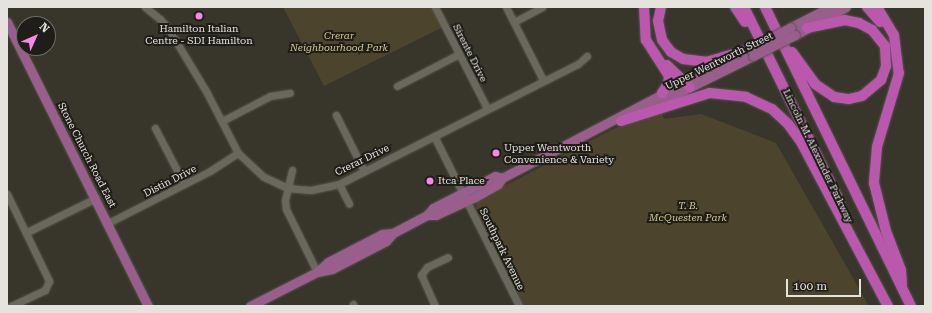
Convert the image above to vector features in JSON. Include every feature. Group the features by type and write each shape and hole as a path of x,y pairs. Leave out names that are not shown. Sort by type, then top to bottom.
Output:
{"highway":[{"path":"661,7 658,21 662,40 671,52 683,59 706,62 750,52"},
{"path":"735,7 775,67"},
{"name":"Lincoln M. Alexander Parkway","path":"744,7 892,306"},
{"name":"Lincoln M. Alexander Parkway","path":"764,7 911,306"},
{"path":"867,7 886,29 897,51"},
{"path":"877,7 894,35 899,73 877,146 874,183 886,231 901,270 902,288"},
{"path":"644,11 657,52 687,85"},
{"path":"644,11 646,40 669,76 668,84 662,93"},
{"path":"773,24 815,84 828,94 841,98 855,98 876,87 884,73 886,57 885,46 876,33 859,23 844,20 807,28"},
{"path":"621,122 710,93 746,97 772,109 788,124 801,142 888,306"}],"main road":[{"name":"Upper Wentworth Street","path":"599,129 606,129 621,122 687,85 793,31 830,7"},
{"name":"Upper Wentworth Street","path":"793,31 807,28 846,7"},
{"name":"Stone Church Road East","path":"7,22 148,302 154,306"},
{"name":"Upper Wentworth Street","path":"250,306 317,272 332,268 386,241 394,233 427,215 433,208 465,197 495,176 502,178 599,129 603,124 662,93 687,85"}],"street":[{"name":"Crerar Drive","path":"145,7 160,18 168,28 222,121 238,153 264,177 288,188 311,190 338,184 487,108 578,64 587,56"},
{"name":"Sirente Drive","path":"436,7 487,108"},
{"path":"506,7 543,80"},
{"path":"514,22 542,7"},
{"path":"397,86 459,54"},
{"path":"222,121 270,96 290,93"},
{"path":"336,115 364,171"},
{"path":"155,128 184,184"},
{"name":"Southpark Avenue","path":"434,136 519,306"},
{"name":"Distin Drive","path":"108,223 210,172 238,153"},
{"path":"292,170 285,205 288,215 317,272"},
{"path":"338,184 349,204"},
{"path":"7,194 27,232 48,281 48,287 10,306"},
{"path":"27,232 96,198"},
{"path":"435,306 421,275 427,267 448,257"}],"green space":[{"name":"Crerar Neighbourhood Park","path":"283,7 435,7 445,26 324,86"},
{"name":"T. B. McQuesten Park","path":"661,110 664,119 701,114 776,143 869,306 523,306 476,209 476,201 611,130"}],"place":[{"name":"Hamilton Italian Centre - SDI Hamilton","path":"199,16"},
{"name":"Upper Wentworth Convenience & Variety","path":"496,153"},
{"name":"Itca Place","path":"430,181"}]}
